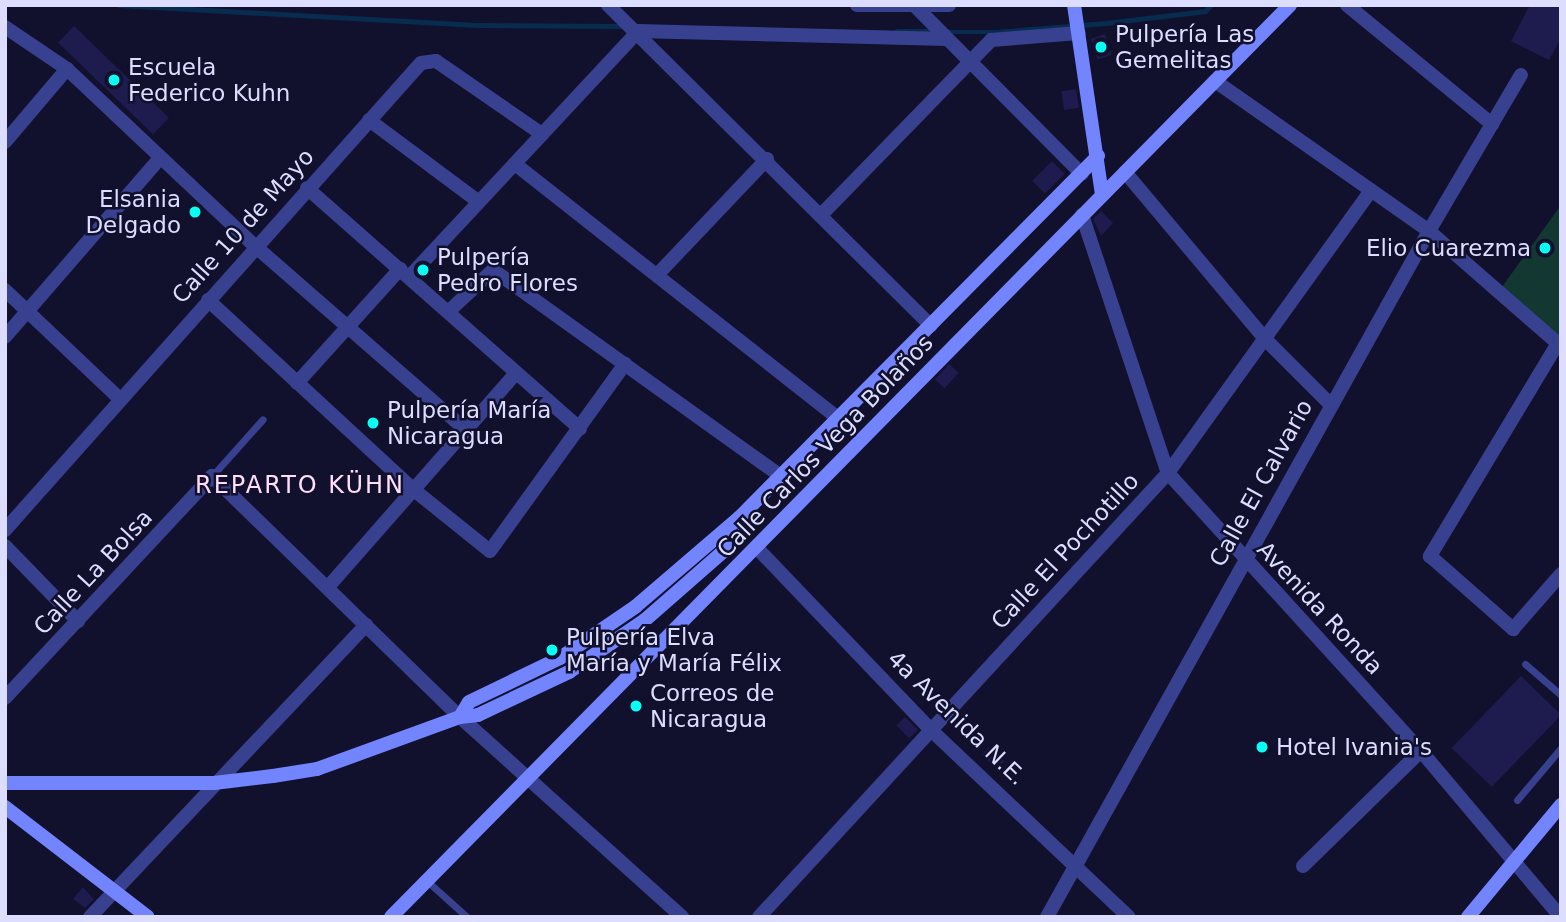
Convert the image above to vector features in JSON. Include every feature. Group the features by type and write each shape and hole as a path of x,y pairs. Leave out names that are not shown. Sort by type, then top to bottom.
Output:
{"street":[{"path":"857,5 949,5"},
{"name":"Calle Carlos Vega Bolaños","path":"391,917 530,780 1290,5"},
{"path":"1348,5 1492,124"},
{"path":"915,6 1082,174"},
{"path":"1074,6 1102,194"},
{"path":"611,8 636,29 932,326"},
{"path":"5,27 66,69 159,159 255,246 467,431"},
{"path":"636,29 947,39"},
{"path":"297,383 349,326 480,202 636,29"},
{"path":"822,214 991,40 1078,30"},
{"name":"Calle 10 de Mayo","path":"5,530 307,188 429,60 542,134"},
{"path":"5,142 66,69"},
{"name":"Calle El Calvario","path":"1047,917 1244,559 1429,231 1521,75"},
{"path":"1215,80 1429,231 1559,344 1430,556 1513,629 1561,574"},
{"path":"369,120 480,202"},
{"name":"Calle Carlos Vega Bolaños","path":"5,783 215,783 317,769 460,717 478,715 569,672 645,620 744,524 784,478 1098,156"},
{"path":"5,337 159,159"},
{"path":"657,275 767,159"},
{"path":"515,164 840,420"},
{"path":"1125,172 1265,340 1331,405"},
{"path":"307,188 580,429"},
{"name":"Calle El Pochotillo","path":"760,917 1168,473 1371,190"},
{"name":"Avenida Ronda","path":"1082,215 1168,473 1421,751 1516,860 1561,917"},
{"path":"449,312 493,270 784,478"},
{"path":"5,290 120,399"},
{"path":"208,300 414,490 490,551 625,364"},
{"path":"328,587 516,373"},
{"path":"212,476 460,717 682,917"},
{"name":"Calle La Bolsa","path":"8,689 78,621 212,476"},
{"path":"744,524 760,545"},
{"name":"4a Avenida N.E.","path":"760,545 931,730 1078,864 1129,917"},
{"path":"5,546 78,621"},
{"path":"90,917 366,625"},
{"path":"1303,866 1421,751"},
{"path":"1468,917 1561,805"},
{"path":"5,807 148,917"}],"lane":[{"path":"212,476 263,419"},
{"path":"1525,664 1561,695"},
{"path":"1517,800 1561,748"},
{"path":"427,881 467,917"}],"green space":[{"name":"Elio Cuarezma","path":"1561,205 1561,347 1499,291"}],"building":[{"path":"1530,5 1561,5 1561,38 1549,60 1511,41"},
{"name":"Escuela Federico Kuhn","path":"74,26 169,118 153,134 58,43"},
{"name":"Pulpería Las Gemelitas","path":"1105,34 1112,55 1098,60 1091,39"},
{"path":"1076,89 1079,108 1064,110 1061,91"},
{"path":"1052,161 1065,174 1045,194 1032,181"},
{"path":"1101,211 1113,223 1101,236 1093,219"},
{"path":"949,364 959,373 945,388 935,380"},
{"path":"1521,676 1561,715 1492,787 1452,748"},
{"path":"905,717 918,730 909,738 897,725"},
{"path":"989,747 1004,761 997,769 981,755"},
{"path":"83,887 94,899 85,908 73,899"}],"waterway":[{"path":"119,5 480,25 622,26"},
{"path":"946,32 995,32 1106,23 1205,11 1211,5"},
{"path":"897,31 934,31"}],"place":[{"name":"Pulpería Las Gemelitas","path":"1101,47"},
{"name":"Escuela Federico Kuhn","path":"114,80"},
{"name":"Elsania Delgado","path":"195,212"},
{"name":"Elio Cuarezma","path":"1545,248"},
{"name":"Pulpería Pedro Flores","path":"423,270"},
{"name":"Pulpería María Nicaragua","path":"373,423"},
{"name":"Pulpería Elva María y María Félix","path":"552,650"},
{"name":"Correos de Nicaragua","path":"636,706"},
{"name":"Hotel Ivania's","path":"1262,747"}],"district":[{"name":"REPARTO KÜHN","path":"300,486"}]}
